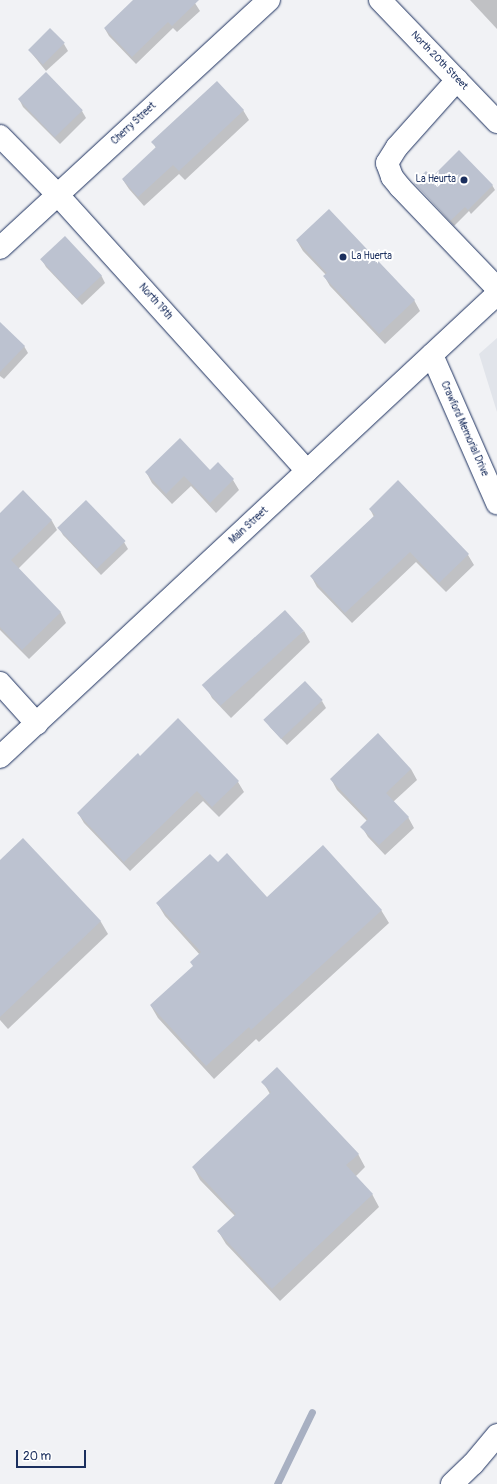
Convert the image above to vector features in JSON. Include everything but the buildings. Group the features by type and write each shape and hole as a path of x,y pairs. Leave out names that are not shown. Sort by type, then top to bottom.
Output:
{"street":[{"name":"Cherry Street","path":"0,248 269,0"},
{"name":"North 20th Street","path":"380,0 497,122"},
{"path":"457,80 397,147 387,163 392,176 400,187 497,288"},
{"name":"North 19th","path":"0,136 57,194 307,471"},
{"name":"Main Street","path":"0,758 497,294"},
{"name":"Crawford Memorial Drive","path":"432,355 497,503"},
{"path":"0,683 37,724"},
{"path":"452,1484 473,1464 497,1435"}],"shaded area":[{"path":"497,338 497,412 479,354"}],"waterway":[{"path":"277,1484 312,1412"}],"place":[{"name":"La Heurta","path":"464,180"},
{"name":"La Huerta","path":"343,257"}]}
